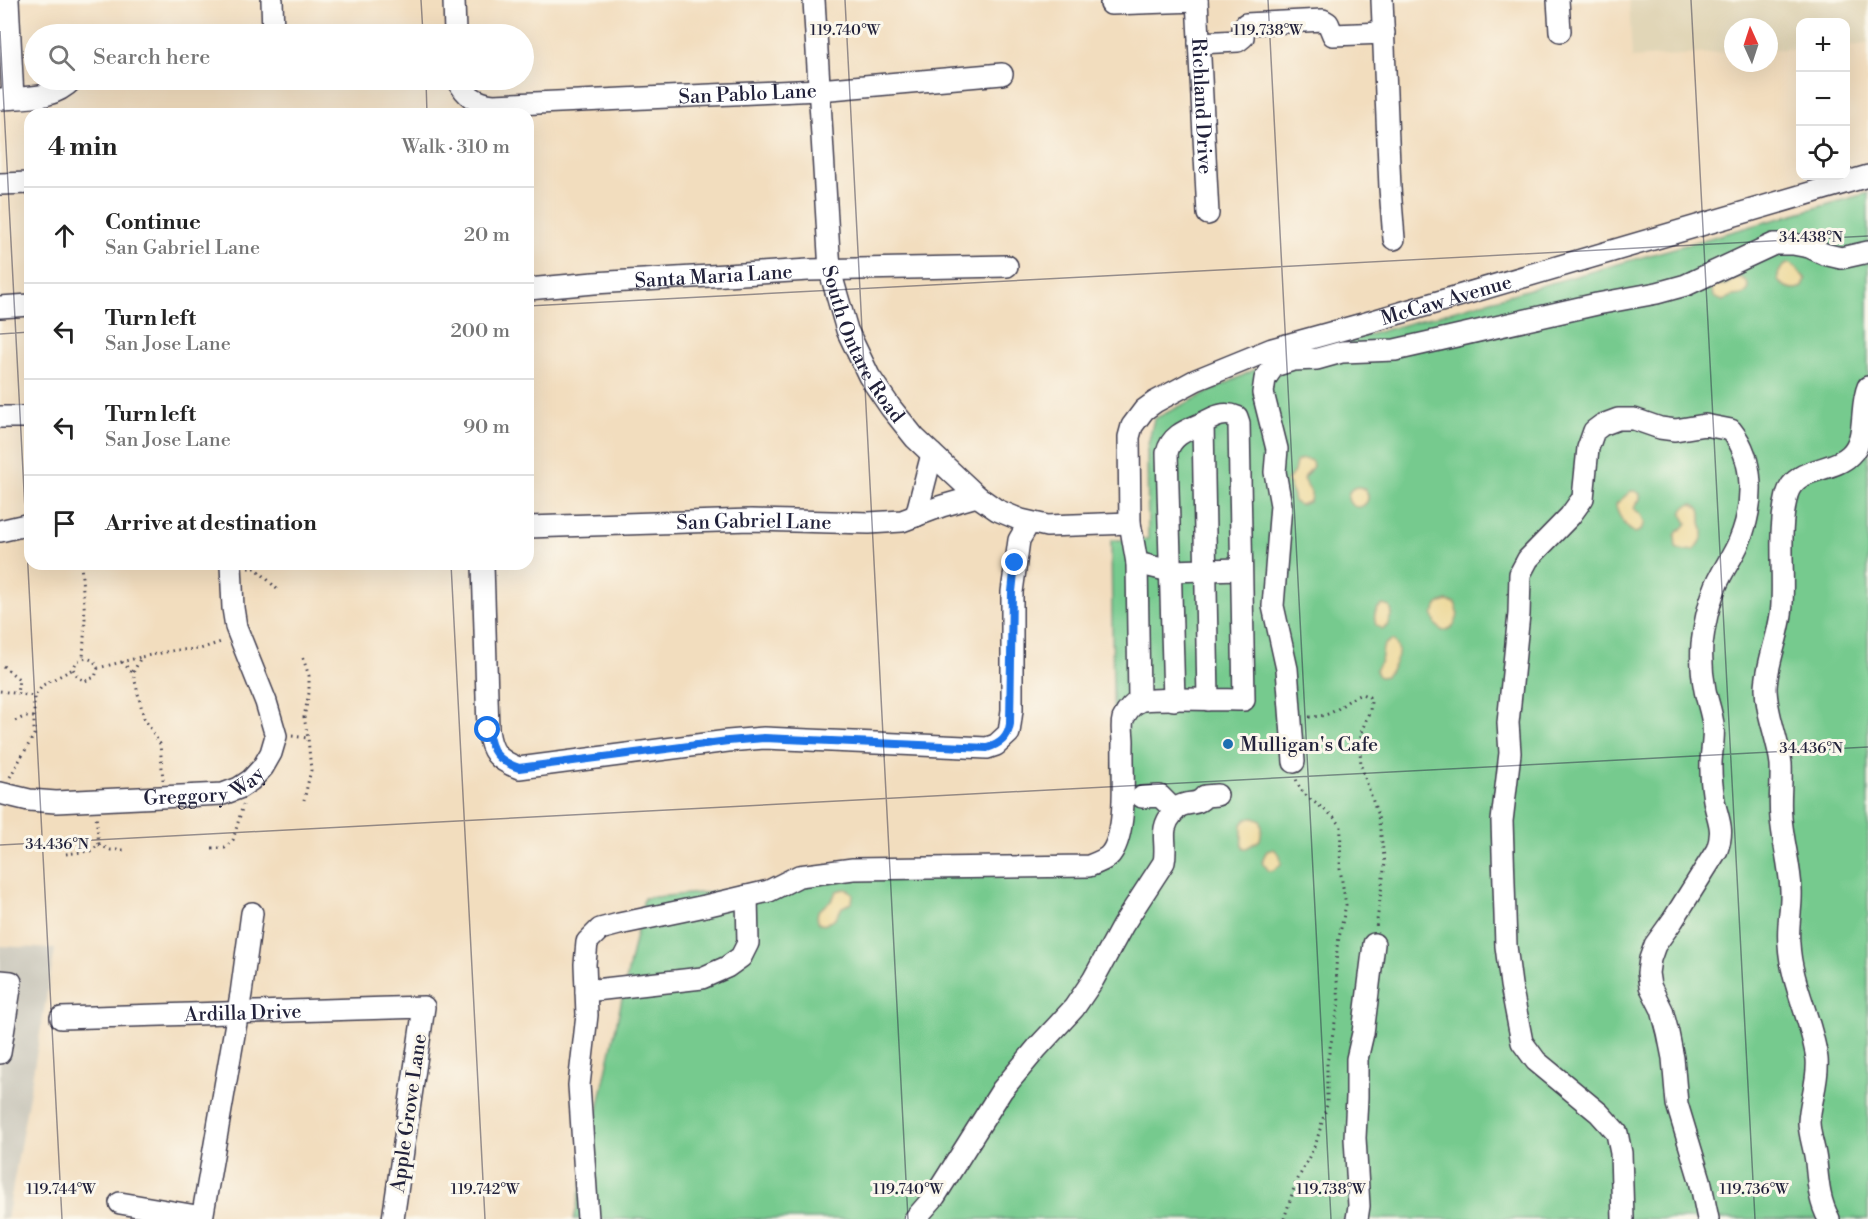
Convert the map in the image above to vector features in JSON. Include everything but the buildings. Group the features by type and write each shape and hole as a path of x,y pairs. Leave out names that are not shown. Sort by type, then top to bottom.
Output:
{"street":[{"path":"8,0 7,98 43,96 59,90"},
{"path":"272,0 273,24"},
{"path":"454,0 455,24"},
{"name":"South Ontare Road","path":"814,0 830,271 847,330 869,376 915,438 977,496 997,510 1029,523 1047,526 1130,523"},
{"path":"1111,4 1197,0"},
{"name":"Richland Drive","path":"1197,0 1208,214"},
{"path":"1382,0 1394,239"},
{"path":"1558,0 1560,31"},
{"path":"1199,43 1238,41 1243,37 1243,28 1246,24 1323,20 1328,23 1333,35 1384,33"},
{"name":"San Pablo Lane","path":"464,90 476,101 493,105 819,90 1002,74"},
{"name":"McCaw Avenue","path":"1139,700 1137,563 1130,523 1129,447 1132,426 1144,410 1196,380 1272,349 1868,176"},
{"path":"0,184 24,183"},
{"path":"1294,762 1287,669 1273,606 1281,505 1275,472 1277,449 1263,393 1265,379 1274,366 1293,360 1317,359 1342,352 1395,350 1657,293 1686,285 1774,244 1809,247 1841,258 1868,252"},
{"name":"Santa Maria Lane","path":"534,288 809,270 1007,266"},
{"path":"0,308 24,306"},
{"path":"1829,1219 1817,1188 1816,1163 1809,1123 1817,1060 1796,983 1789,944 1791,879 1781,820 1781,765 1768,709 1767,679 1782,612 1781,560 1783,522 1788,492 1806,474 1839,463 1855,449 1862,427 1864,399 1868,387"},
{"path":"588,1219 579,1085 587,1015 585,964 587,942 600,929 769,891 799,876 853,869 1089,866 1112,854 1118,839 1123,806 1123,720 1130,707 1139,700 1174,700 1208,700 1244,700 1239,423 1237,417 1228,414 1218,415 1171,440 1167,453 1174,700"},
{"path":"0,417 24,417"},
{"path":"1623,1219 1621,1153 1617,1133 1599,1113 1536,1060 1522,1042 1506,946 1502,821 1510,753 1508,723 1519,614 1520,573 1528,558 1570,516 1583,498 1588,448 1594,431 1609,421 1634,419 1660,428 1675,430 1705,425 1731,430 1743,450 1748,465 1750,486 1746,523 1738,544 1714,590 1702,645 1704,689 1713,728 1711,779 1713,797 1719,815 1721,839 1717,850 1673,920 1654,945 1648,973 1650,986 1662,1010 1668,1033 1677,1104 1700,1180 1708,1219"},
{"path":"1203,423 1208,700"},
{"path":"916,516 932,454"},
{"name":"San Gabriel Lane","path":"534,527 751,520 869,523 902,521 952,502 977,496"},
{"path":"483,570 490,744 494,753 510,765 527,768 764,738 987,748 996,745 1009,733 1012,592 1019,540 1029,523"},
{"path":"0,531 24,525"},
{"path":"1137,563 1170,571 1241,569"},
{"name":"Greggory Way","path":"1,794 29,800 56,802 223,794 251,780 263,767 271,753 276,736 266,702 236,627 231,570"},
{"path":"915,1219 935,1196 1002,1090 1074,1008 1093,980 1123,925 1164,862 1166,853 1164,827 1168,819 1179,806 1201,801 1205,796 1217,795"},
{"path":"1142,796 1160,796 1174,811"},
{"path":"586,991 702,978 727,967 741,957 748,943 747,896"},
{"path":"120,1203 202,1218 252,913"},
{"path":"1357,1219 1359,1206 1354,1138 1357,1059 1363,1033 1374,944"},
{"path":"0,981 10,982 0,1053"},
{"name":"Ardilla Drive","path":"62,1018 424,1007"},
{"name":"Apple Grove Lane","path":"393,1219 424,1007"}],"path":[{"path":"81,570 85,618 83,659"},
{"path":"258,570 279,591"},
{"path":"73,669 78,677 85,681 94,676 98,669 121,662 176,650 200,649 240,636"},
{"path":"133,673 141,657"},
{"path":"303,658 309,676 309,693 304,717 311,770 304,800"},
{"path":"1,794 34,735 34,697 43,685 73,669 77,661 83,659 94,661 98,669"},
{"path":"121,662 133,673 144,718 160,744 163,764 162,796"},
{"path":"3,666 19,680 17,694"},
{"path":"0,691 34,697"},
{"path":"1292,718 1323,717 1332,714 1362,694 1369,697 1371,702 1361,733 1361,766 1378,816 1385,863 1374,944"},
{"path":"15,721 24,717 35,717"},
{"path":"276,736 308,738"},
{"path":"1284,1219 1295,1185 1317,1143 1327,1106 1327,1063 1339,1002 1337,947 1346,905 1340,869 1341,826 1327,810 1306,796 1299,788 1294,762"},
{"path":"212,848 225,848 233,840 245,798"},
{"path":"94,800 99,845"},
{"path":"99,845 111,850 128,850"},
{"path":"66,854 90,851 99,845"}],"shaded area":[{"path":"1629,0 1868,0 1868,44 1850,46 1850,18 1796,18 1796,48 1778,49 1778,18 1724,18 1724,53 1632,58"},
{"path":"0,946 55,949 7,1219 0,1219"}],"green space":[{"path":"1868,193 1868,1219 574,1219 644,898 1115,856 1111,540 1148,539 1147,449 1154,419 1266,364"}],"sand":[{"path":"1791,264 1806,279 1803,287 1790,288 1778,281 1782,267"},
{"path":"1736,278 1742,278 1747,282 1749,289 1747,292 1723,301 1715,298 1711,291 1714,285 1726,285"},
{"path":"1302,459 1309,460 1313,466 1303,479 1311,492 1311,498 1309,502 1300,505 1294,502 1287,481 1294,472 1296,462"},
{"path":"1354,487 1362,487 1368,493 1368,501 1362,507 1354,507 1348,501 1348,493"},
{"path":"1631,491 1640,494 1640,499 1634,508 1640,513 1645,523 1640,531 1635,533 1622,521 1616,504"},
{"path":"1693,504 1700,511 1703,536 1694,550 1683,551 1676,548 1675,536 1687,523 1682,514 1684,510"},
{"path":"1447,601 1455,603 1458,616 1452,627 1443,631 1436,625 1433,615 1438,604"},
{"path":"1383,605 1390,607 1392,613 1387,626 1382,629 1376,625 1375,616 1376,611"},
{"path":"1393,640 1398,649 1397,658 1386,676 1380,677 1375,670 1381,661 1384,646"},
{"path":"1249,818 1261,821 1262,829 1260,840 1245,849 1242,846 1242,827 1244,821"},
{"path":"1274,849 1280,855 1281,864 1269,871 1262,862 1267,851"},
{"path":"844,889 853,894 852,903 842,907 830,922 819,923 818,911 831,901 837,891"}],"place":[{"name":"Mulligan's Cafe","path":"1228,744"}],"route":[{"path":"488,730 494,753 510,765 519,768 764,738 987,748 996,745 1009,733 1012,710 1012,592 1015,563"}]}
